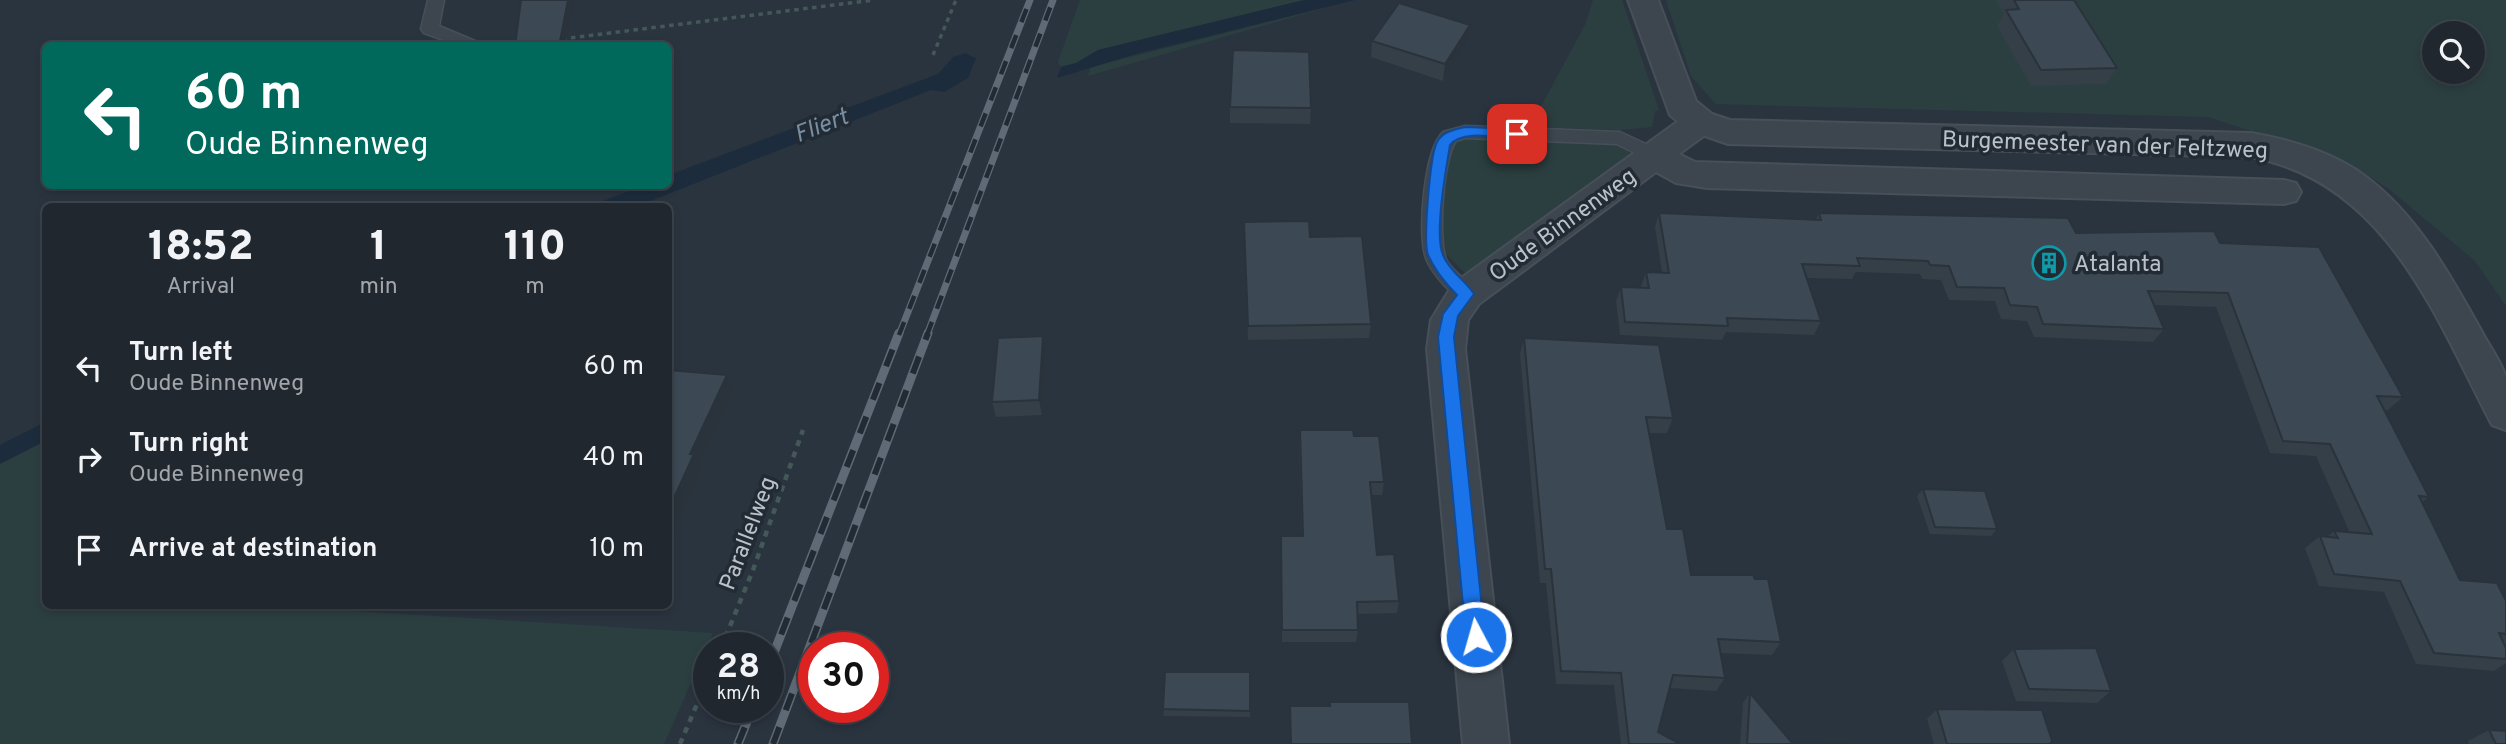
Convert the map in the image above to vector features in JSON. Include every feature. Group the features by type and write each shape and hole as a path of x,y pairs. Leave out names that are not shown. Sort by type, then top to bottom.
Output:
{"street":[{"path":"1643,0 1677,97 1689,114 1700,122 1654,156"},
{"name":"Burgemeester van der Feltzweg","path":"1700,122 1728,132 1745,133 2250,145 2294,155 2336,174 2371,200 2427,273 2493,369 2506,414"},
{"name":"Burgemeester van der Feltzweg","path":"1654,156 1678,170 1698,176 2284,192"},
{"name":"Oude Binnenweg","path":"1486,744 1446,349 1447,325 1451,314 1466,294 1654,156"}],"lane":[{"path":"436,0 430,29 467,42"},
{"name":"Oude Binnenweg","path":"1466,294 1439,265 1432,240 1440,162 1443,144 1449,137 1465,132 1620,138 1654,156"}],"path":[{"path":"550,40 874,0"},
{"path":"933,55 956,0"},
{"name":"Parallelweg","path":"728,632 753,570 803,430"},
{"path":"680,744 693,714"}],"shaded area":[{"path":"1080,0 1304,0 1098,50 1076,63 1061,67 1058,62"},
{"path":"1593,0 1622,0 1659,110 1655,111 1652,127 1620,130 1530,127 1585,25"},
{"path":"1666,0 2506,0 2506,306 2475,261 2389,189 2359,170 2324,155 2208,117 1716,104 1691,76"},
{"path":"1328,7 1088,76 1091,67"},
{"path":"1461,139 1617,144 1633,154 1595,186 1466,274 1441,249 1440,229 1449,158 1452,147"},
{"path":"42,443 42,609 354,609 353,611 697,632 693,632 693,678 664,744 0,744 0,464"}],"water":[{"path":"1304,0 1355,0 1136,54 1057,78 1061,67 1076,63 1098,50"},
{"name":"Fliert","path":"965,53 976,58 968,78 944,92 931,90 646,203 598,203 634,189 672,189 672,174 938,74 953,57"},
{"path":"42,424 42,443 0,464 0,445"}],"building":[{"path":"521,0 568,0 560,42 516,42"},
{"path":"2014,0 2074,0 2117,68 2041,70 2006,10 2019,9"},
{"path":"1399,3 1470,25 1445,64 1372,41"},
{"path":"1233,50 1309,52 1311,108 1230,107"},
{"path":"1659,213 1821,220 1819,213 2068,218 2076,233 2214,231 2220,243 2319,247 2403,397 2377,396 2429,497 2419,496 2460,580 2497,583 2506,601 2506,634 2499,633 2506,648 2506,659 2434,653 2400,581 2334,574 2320,536 2338,538 2334,531 2372,534 2330,444 2283,441 2228,293 2148,291 2164,329 2043,324 2037,307 2010,305 2004,288 1957,287 1949,266 1930,265 1928,261 1857,258 1860,266 1802,264 1821,321 1727,318 1728,326 1625,322 1621,287 1649,288 1646,272 1669,273"},
{"path":"1309,221 1310,237 1362,236 1371,324 1248,326 1244,222"},
{"path":"1043,336 1039,400 992,402 998,338"},
{"path":"1524,338 1659,345 1673,418 1646,417 1667,529 1683,529 1691,575 1753,575 1755,579 1768,579 1781,642 1718,639 1725,678 1673,675 1658,732 1680,744 1629,744 1621,673 1561,671 1551,569 1545,569"},
{"path":"672,370 727,375 690,454 694,454 672,502"},
{"path":"1300,430 1353,430 1354,436 1379,436 1384,482 1370,482 1377,555 1394,554 1399,601 1357,602 1358,630 1282,630 1281,536 1303,536"},
{"path":"1923,489 1985,491 1997,529 1935,527"},
{"path":"2096,648 2111,691 2029,689 2014,649"},
{"path":"1165,672 1250,672 1250,711 1163,709"},
{"path":"1750,693 1793,744 1747,744"},
{"path":"1330,702 1409,702 1412,744 1291,744 1290,706 1330,706"},
{"path":"1937,709 2042,710 2052,741 2050,744 1947,744"},
{"path":"2489,730 2506,731 2506,744 2496,744"}],"railway":[{"path":"899,335 1030,0"},
{"path":"927,335 1053,0"},
{"path":"782,632 899,333"},
{"path":"773,744 928,333"},
{"path":"738,744 747,723"}],"place":[{"name":"Atalanta","path":"2049,263"}],"route":[{"path":"1476,637 1446,349 1447,325 1457,303 1466,294 1448,277 1434,253 1432,240 1435,193 1443,144 1449,137 1459,132 1517,134"}]}
